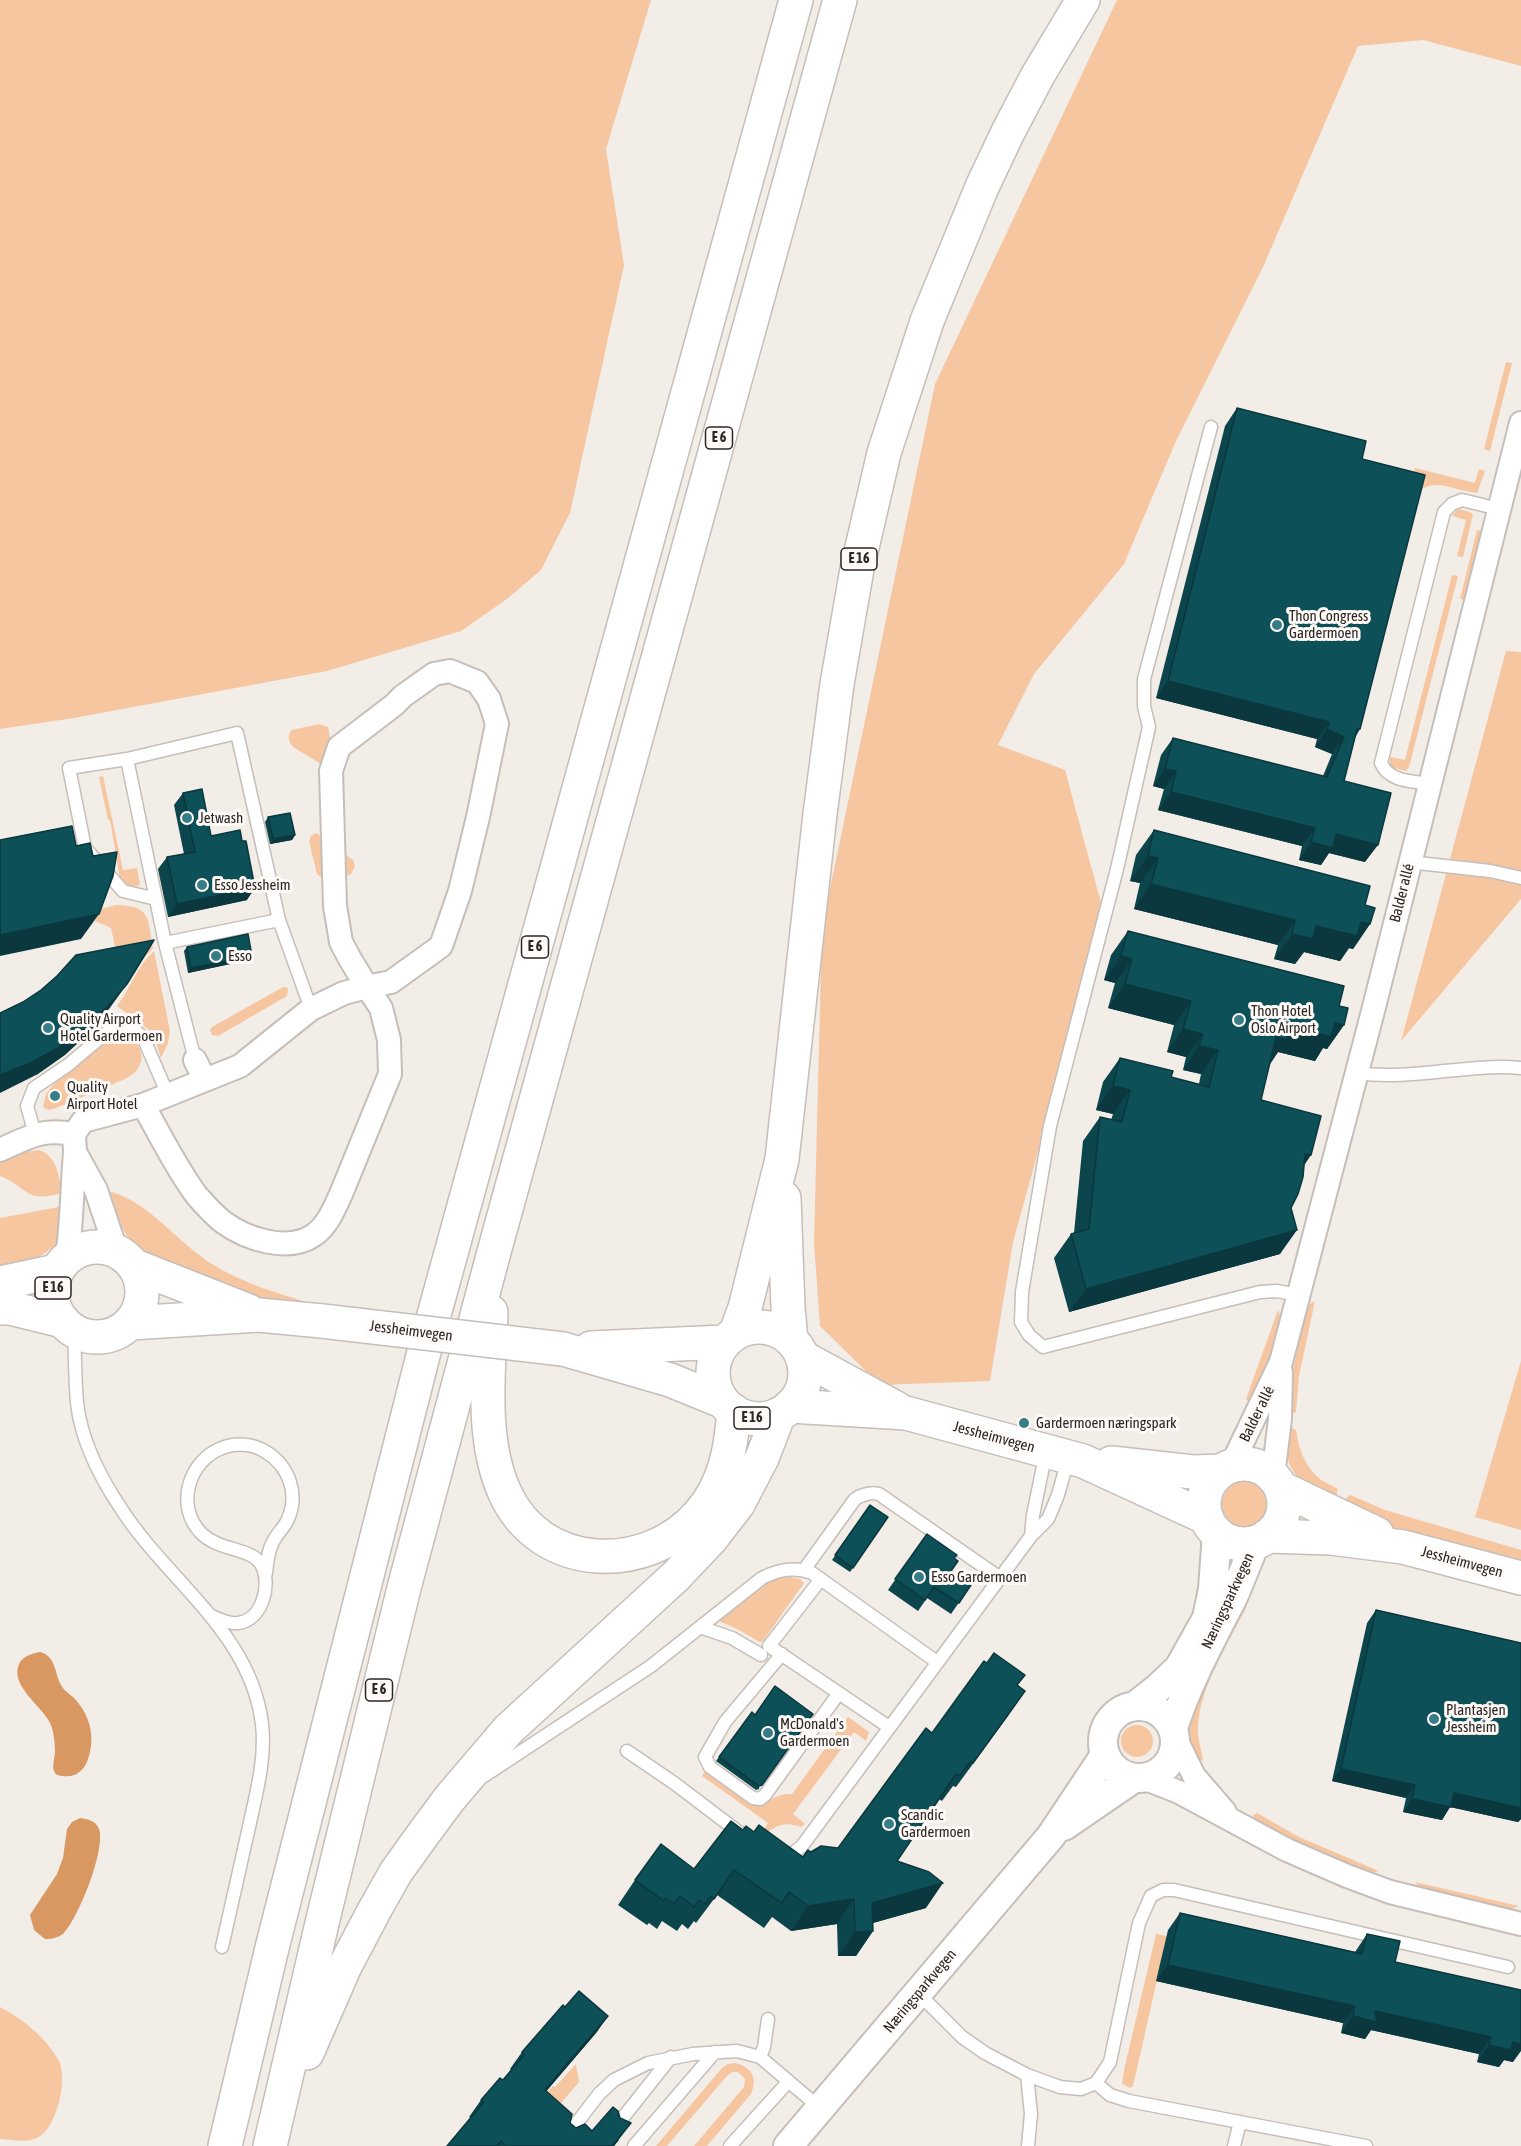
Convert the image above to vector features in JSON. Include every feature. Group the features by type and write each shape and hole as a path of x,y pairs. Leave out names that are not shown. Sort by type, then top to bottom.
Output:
{"main road":[{"path":"773,83 783,0"},
{"name":"E 6","path":"224,2140 426,1344 796,0"},
{"name":"E 6","path":"272,2138 404,1588 494,1252 840,0"},
{"name":"E 16","path":"782,1159 788,1308 797,1349 805,1370 798,1396 784,1410 764,1418 748,1417 728,1406 714,1384 713,1365 717,1353 730,1337 745,1308 782,1159 821,804 837,684 857,569 884,453 927,321 982,187 1038,75 1083,0"},
{"name":"E 16","path":"125,1258 99,1246 82,1249 62,1265 53,1283 52,1297 56,1310 69,1326 89,1336 105,1336 119,1331 130,1323"},
{"name":"E 6","path":"494,1252 489,1421 492,1451 505,1495 526,1524 543,1539 576,1554 593,1557 637,1553 674,1535 700,1513 720,1482 730,1448 728,1406"},
{"path":"125,1258 141,1280 142,1295 138,1310 130,1323"},
{"name":"Jessheimvegen","path":"125,1258 259,1315"},
{"path":"0,1283 25,1279 62,1265"},
{"path":"0,1308 10,1308 69,1326"},
{"name":"Jessheimvegen","path":"130,1323 259,1315 563,1349 670,1380 728,1406"},
{"name":"E 16","path":"730,1337 750,1327 765,1327 779,1331 797,1349"},
{"name":"Jessheimvegen","path":"563,1349 730,1337"},
{"name":"Jessheimvegen","path":"797,1349 906,1413"},
{"name":"E 6","path":"272,2138 345,1966 396,1872 450,1798 508,1730 676,1576 711,1539 738,1504 784,1410"},
{"name":"Jessheimvegen","path":"784,1410 906,1413 1066,1456 1162,1470 1226,1468"},
{"name":"Jessheimvegen","path":"1066,1456 1212,1526"},
{"path":"1246,1464 1261,1467 1277,1482 1283,1510 1275,1529 1261,1539 1235,1542 1212,1526 1204,1498 1207,1488 1226,1468 1246,1464"},
{"name":"Jessheimvegen","path":"1277,1482 1403,1546"},
{"name":"Jessheimvegen","path":"1261,1539 1330,1538 1403,1546 1521,1578"}],"street":[{"name":"Balder allé","path":"1226,1468 1281,1362 1521,423"},
{"path":"62,1265 72,1226 71,1197 75,1143 83,1121 143,1105 240,1066 311,1009 338,995 367,987 391,982 441,946 460,891 497,724 489,699 477,682 450,671 434,674 339,747 331,771 331,836 336,915 341,942 367,987 381,1008 389,1040 390,1074 333,1212 322,1228 312,1236 288,1244 246,1234 224,1223 198,1196 177,1167 143,1105"},
{"path":"195,1060 206,1080"},
{"path":"0,1150 35,1134 55,1131 75,1143 125,1258"},
{"name":"Balder allé","path":"1277,1482 1281,1362"},
{"name":"Næringsparkvegen","path":"788,2146 1051,1836 1105,1755 1104,1733 1108,1723 1115,1715 1135,1706 1179,1668 1206,1618 1213,1589 1212,1526"},
{"name":"Næringsparkvegen","path":"1051,1836 1139,1778 1161,1772 1167,1765 1173,1756 1174,1732 1195,1673 1261,1539"},
{"path":"1135,1706 1158,1711 1166,1718 1194,1776 1232,1821"},
{"path":"1105,1755 1116,1770 1179,1792 1287,1850 1390,1892 1521,1924"}],"lane":[{"path":"1211,427 1144,679 1144,706 1149,727 1117,869 1050,1126 1022,1292 1021,1322 1029,1335 1043,1347 1260,1292 1277,1291 1298,1295"},
{"path":"1430,784 1392,777 1385,772 1381,764 1428,572 1444,512 1452,504 1462,500 1499,509"},
{"path":"156,899 123,891 85,848 69,768 127,759 237,733 279,920 311,1009"},
{"path":"127,759 165,943 195,1060"},
{"path":"1409,862 1490,871 1521,878"},
{"path":"165,943 279,920"},
{"path":"35,1134 27,1106 34,1088 68,1065 106,1032 119,1026 130,1027 143,1037 168,1095"},
{"path":"1356,1073 1377,1076 1423,1075 1497,1066 1521,1068"},
{"path":"69,1326 77,1405 87,1441 100,1472 120,1507 141,1536 212,1616 241,1661 260,1707 263,1736 259,1780 222,1947"},
{"path":"212,1616 231,1623 244,1622 258,1608 265,1593 272,1543 285,1525 292,1509 293,1493 288,1476 281,1464 262,1449 244,1445 222,1448 203,1459 191,1477 187,1494 193,1521 213,1543 228,1549 247,1552 255,1557 260,1561 266,1573"},
{"path":"1031,1536 1066,1456"},
{"path":"772,1855 786,1856 797,1851 1031,1536 1048,1520 1053,1509 1066,1456"},
{"path":"804,1570 855,1499 861,1495 874,1493 879,1494 1000,1578"},
{"path":"450,1798 629,1682 762,1578 783,1570 804,1570 821,1579 937,1662"},
{"path":"821,1579 769,1646 889,1727"},
{"path":"700,1627 732,1638 761,1655"},
{"path":"782,1654 724,1722 705,1757 710,1767 753,1798 765,1795 839,1693"},
{"path":"627,1751 674,1783 748,1840"},
{"path":"918,1993 962,2037 985,2053 1026,2075 1060,2087 1081,2089 1096,2083 1110,2062 1139,1923 1150,1896 1163,1890 1174,1890 1508,1967"},
{"path":"760,2057 764,2047 768,2019"},
{"path":"566,2137 599,2094 615,2080 648,2063 671,2057 737,2051 760,2057 820,2108"},
{"path":"634,2146 715,2052"},
{"path":"614,2129 671,2057"},
{"path":"1026,2075 1030,2114 1028,2146"},
{"path":"730,2146 788,2082"},
{"path":"1096,2083 1110,2096 1129,2101 1366,2146"},
{"path":"1234,2146 1239,2122"}],"shaded area":[{"path":"0,0 651,0 606,149 624,265 570,513 541,570 507,599 461,631 327,671 74,718 0,729"},
{"path":"1117,0 1521,0 1521,66 1423,40 1358,46 1263,267 1176,441 1124,564 1034,674 998,745 1065,770 1104,914 1013,1242 990,1381 880,1385 820,1326 814,1243 822,927 935,384"},
{"path":"1506,362 1512,363 1490,451 1484,449"},
{"path":"1415,468 1475,483 1479,469 1485,471 1477,493 1432,485 1416,493 1406,502"},
{"path":"1458,509 1473,514 1463,557 1457,556 1466,520 1452,516"},
{"path":"1477,530 1482,531 1465,600 1460,599"},
{"path":"1452,575 1458,576 1409,767 1406,771 1394,768 1390,765 1390,757 1405,760"},
{"path":"1506,651 1521,652 1521,899 1401,1041"},
{"path":"319,724 328,727 335,765 329,769 293,747 289,740 292,730"},
{"path":"103,776 123,870 137,868 140,885 137,886 127,885 120,879 110,820 108,820 99,777"},
{"path":"316,833 353,860 355,866 351,874 328,879 317,874 309,841"},
{"path":"116,905 136,908 146,916 153,948 141,961 119,965 111,928 95,921 100,909"},
{"path":"154,951 170,1031 168,1043 161,1058 156,1042 148,1029 117,1006 143,964"},
{"path":"283,987 288,988 287,996 218,1036 212,1035 210,1030 212,1027"},
{"path":"124,1035 134,1040 140,1049 140,1065 134,1073 56,1108 49,1110 44,1108 46,1094 53,1085 110,1037"},
{"path":"39,1150 50,1157 53,1162 62,1193 41,1197 28,1193 0,1176 0,1163 25,1152"},
{"path":"112,1192 152,1214 199,1255 223,1271 260,1287 310,1303 301,1304 232,1292 155,1260 127,1236 112,1211 105,1193"},
{"path":"64,1206 58,1244 30,1263 0,1273 0,1218"},
{"path":"1315,1301 1299,1376 1296,1412 1289,1412 1293,1369 1308,1305"},
{"path":"1278,1310 1281,1318 1271,1354 1251,1403 1246,1399"},
{"path":"1521,1361 1521,1530 1475,1517"},
{"path":"1288,1426 1296,1430 1301,1451 1311,1470 1321,1480 1338,1489 1334,1505 1304,1484 1293,1471 1287,1454"},
{"path":"1245,1481 1261,1488 1268,1504 1261,1520 1245,1527 1229,1520 1222,1504 1229,1488"},
{"path":"1350,1495 1385,1510 1521,1550 1521,1565 1388,1527 1344,1500"},
{"path":"784,1576 800,1579 804,1583 763,1641 760,1642 719,1621 768,1582"},
{"path":"1239,1602 1247,1606 1217,1664 1200,1711 1198,1734 1203,1759 1200,1763 1191,1742 1189,1718"},
{"path":"40,1652 52,1661 61,1685 80,1705 88,1720 91,1736 90,1753 84,1767 73,1775 63,1776 55,1773 53,1767 55,1746 51,1725 18,1679 17,1671 20,1662 29,1655"},
{"path":"848,1717 869,1732 866,1741 854,1732 793,1814 805,1824 801,1827 790,1824 780,1825 760,1836 768,1823 702,1776 705,1771 755,1805 782,1795 792,1794"},
{"path":"1137,1725 1148,1730 1153,1741 1148,1752 1137,1757 1126,1752 1121,1741 1126,1730"},
{"path":"1257,1813 1299,1837 1379,1871 1371,1873 1356,1869 1296,1842 1254,1818 1253,1815"},
{"path":"80,1818 91,1821 99,1829 100,1839 95,1867 83,1900 69,1926 63,1934 45,1939 34,1930 30,1915 57,1874 63,1858 67,1829 72,1822"},
{"path":"1415,1882 1519,1906 1509,1910 1421,1889"},
{"path":"1156,1934 1167,1936 1133,2086 1130,2088 1122,2084 1124,2070"},
{"path":"0,2007 39,2035 52,2050 61,2067 61,2090 55,2114 44,2133 33,2140 0,2139"},
{"path":"735,2063 746,2067 752,2074 754,2083 751,2094 707,2146 694,2146 744,2087 745,2079 738,2072 732,2072 726,2077 667,2146 656,2146 722,2068"},
{"path":"576,2064 579,2082 545,2122 531,2110"}],"building":[{"name":"Thon Congress Gardermoen","path":"1237,408 1366,441 1362,459 1425,475 1360,729 1357,729 1344,781 1391,793 1378,845 1336,834 1333,848 1311,842 1315,828 1171,792 1176,771 1165,769 1173,738 1327,777 1344,737 1327,729 1329,722 1168,681"},
{"path":"202,789 211,836 240,830 242,841 246,841 255,888 177,904 167,857 195,852 183,793"},
{"path":"290,813 295,835 273,839 268,817"},
{"path":"72,826 76,846 90,843 93,856 117,852 113,876 99,914 0,935 0,840"},
{"path":"1154,830 1370,886 1365,905 1375,908 1370,924 1361,922 1357,936 1316,926 1313,939 1292,934 1295,920 1151,884 1158,858 1148,856"},
{"path":"1128,931 1344,986 1339,1006 1348,1008 1344,1025 1335,1023 1331,1037 1290,1026 1287,1040 1276,1037 1261,1100 1321,1116 1311,1155 1305,1154 1303,1177 1291,1208 1297,1230 1086,1289 1071,1234 1089,1229 1100,1117 1122,1122 1130,1090 1113,1086 1120,1058 1173,1071 1171,1077 1209,1087 1218,1050 1199,1046 1203,1034 1183,1029 1191,1001 1125,984 1132,959 1121,956"},
{"name":"Esso","path":"248,934 252,956 191,968 187,947"},
{"name":"Quality Airport Hotel Gardermoen","path":"154,940 127,984 82,1031 32,1062 0,1075 0,1013 41,990 76,955"},
{"path":"870,1505 888,1517 853,1568 835,1555"},
{"path":"927,1534 957,1555 954,1558 958,1561 951,1571 971,1585 959,1603 934,1587 925,1600 895,1579"},
{"name":"Plantasjen Jessheim","path":"1376,1610 1521,1643 1521,1808 1454,1793 1451,1807 1412,1799 1415,1785 1341,1769"},
{"name":"Scandic Gardermoen","path":"994,1653 1025,1675 1017,1685 1025,1691 973,1763 971,1761 959,1776 956,1774 897,1861 929,1872 943,1883 872,1903 873,1931 855,1932 854,1899 808,1906 789,1892 782,1903 734,1870 714,1899 711,1896 705,1904 699,1900 694,1907 680,1896 674,1904 666,1898 664,1901 635,1880 661,1844 694,1869 731,1821 743,1830 746,1826 754,1832 759,1825 803,1857 808,1850 811,1852 821,1846 838,1848 926,1728 932,1733 984,1661 987,1663"},
{"name":"McDonald's Gardermoen","path":"775,1686 813,1714 762,1785 759,1786 719,1757 752,1712 755,1715"},
{"path":"1180,1913 1362,1954 1367,1934 1400,1941 1395,1962 1521,1990 1521,2044 1513,2042 1511,2050 1489,2045 1491,2037 1375,2011 1377,2022 1353,2016 1355,2006 1168,1965"},
{"path":"579,1991 608,2016 545,2090 572,2114 570,2123 576,2128 585,2124 592,2131 613,2107 618,2111 620,2118 631,2123 612,2146 506,2146 501,2141 497,2146 447,2146 484,2102 481,2100 500,2078 503,2080 524,2055 522,2052 563,2005 565,2007"}],"place":[{"name":"Thon Congress Gardermoen","path":"1277,625"},
{"name":"Jetwash","path":"187,818"},
{"name":"Esso Jessheim","path":"202,885"},
{"name":"Esso","path":"216,956"},
{"name":"Thon Hotel Oslo Airport","path":"1239,1020"},
{"name":"Quality Airport Hotel Gardermoen","path":"48,1028"},
{"name":"Quality Airport Hotel","path":"55,1096"},
{"name":"Gardermoen næringspark","path":"1024,1423"},
{"name":"Esso Gardermoen","path":"919,1577"},
{"name":"Plantasjen Jessheim","path":"1434,1719"},
{"name":"McDonald's Gardermoen","path":"768,1733"},
{"name":"Scandic Gardermoen","path":"889,1824"}]}
